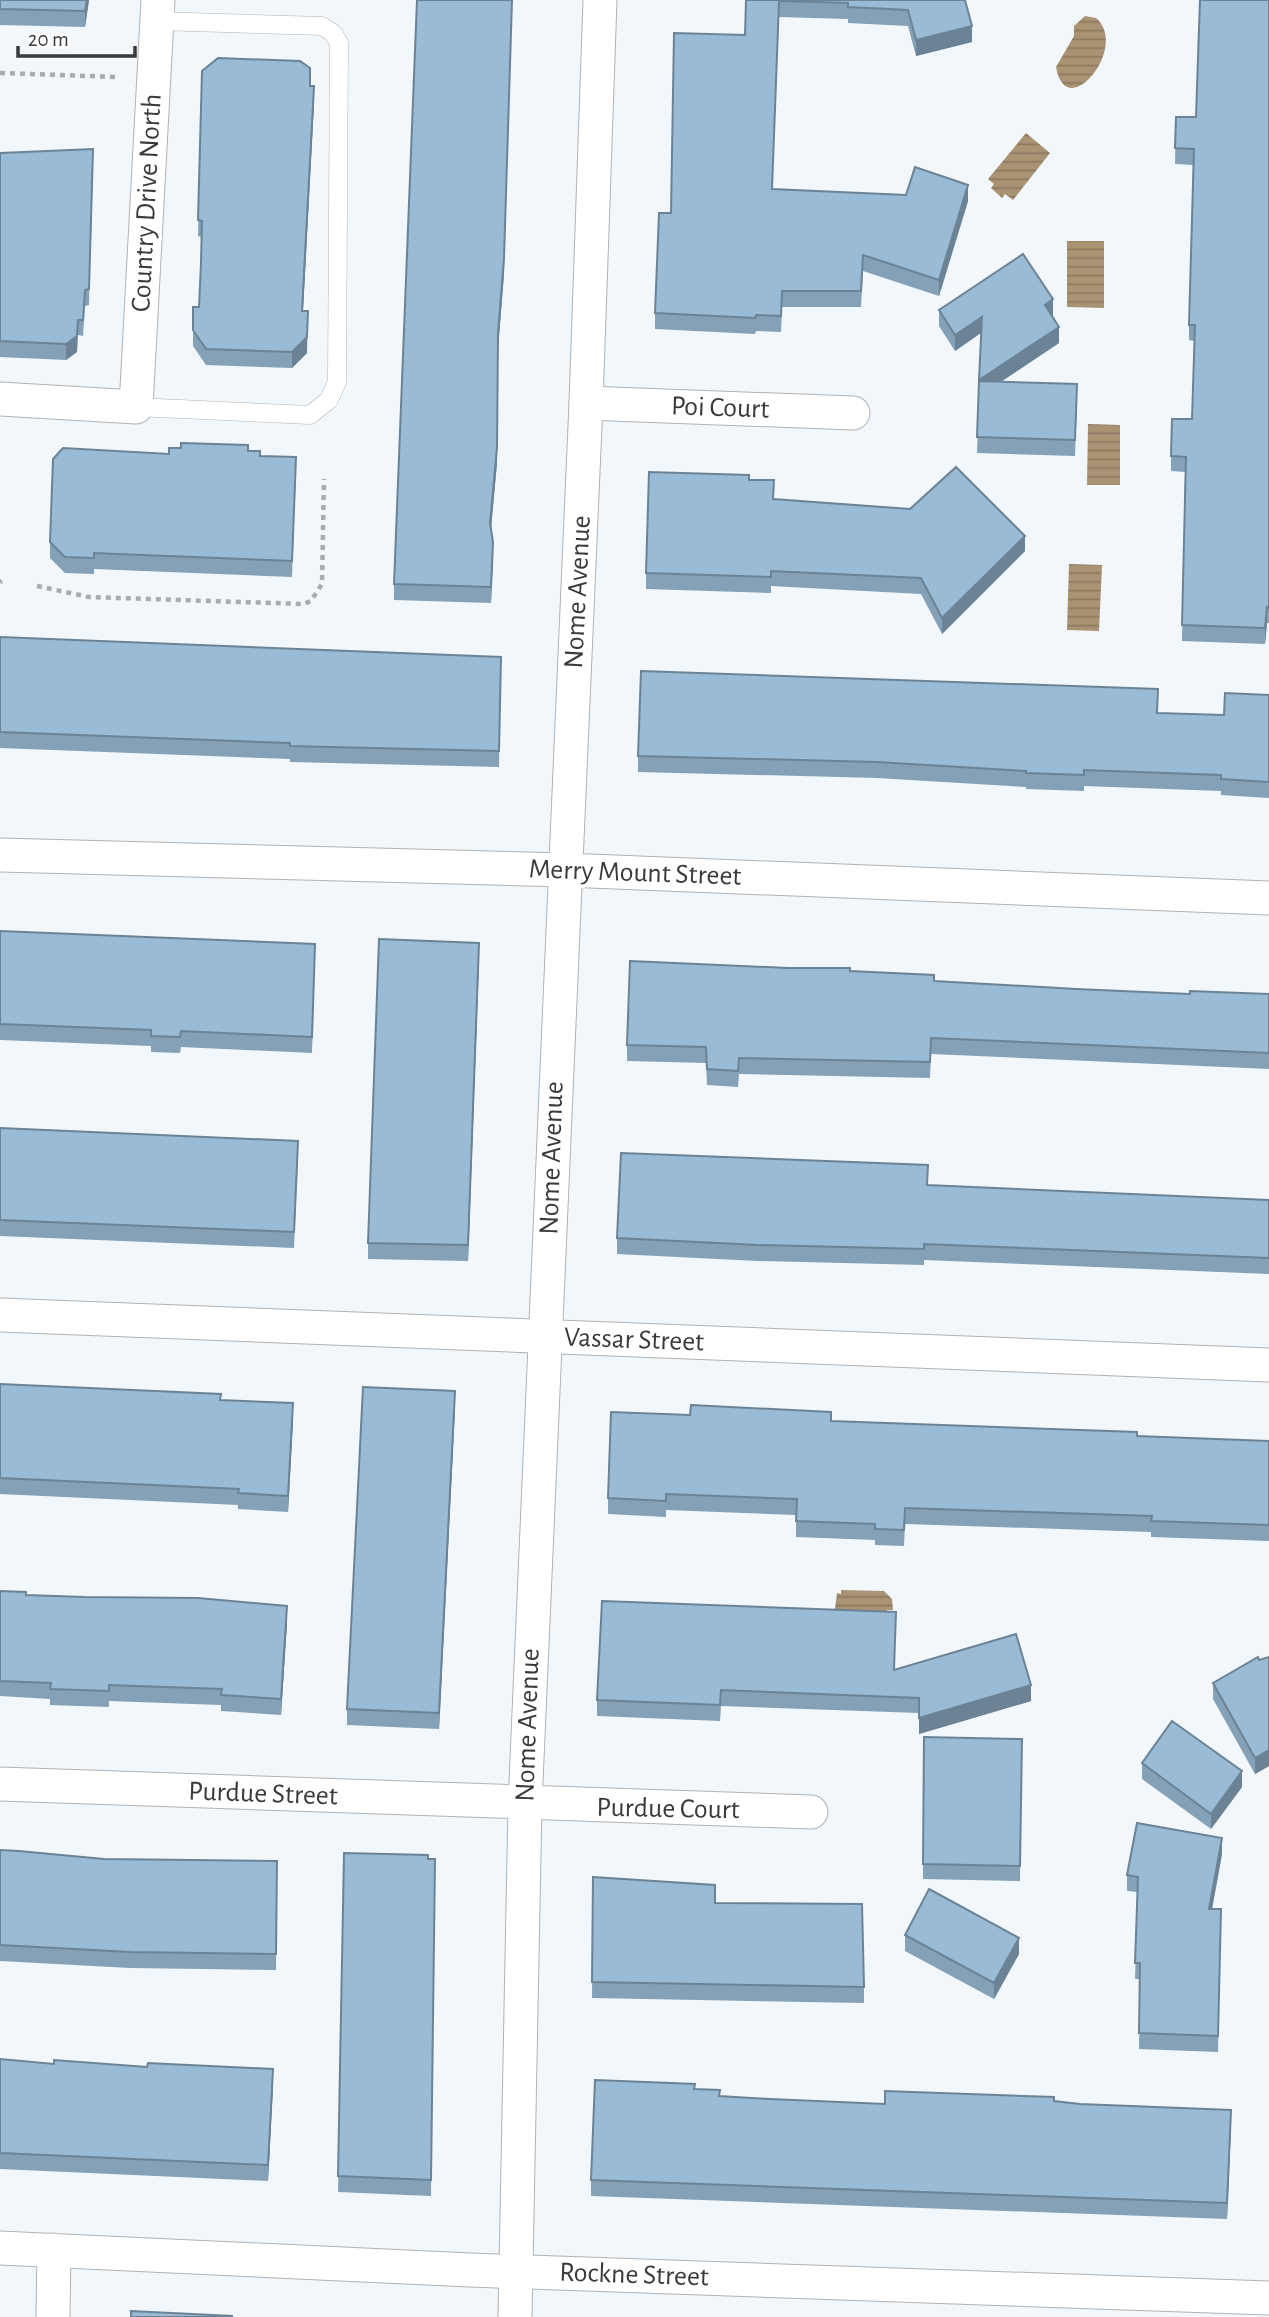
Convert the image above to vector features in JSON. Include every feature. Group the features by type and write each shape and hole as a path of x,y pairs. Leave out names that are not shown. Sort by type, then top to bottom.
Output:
{"street":[{"name":"Nome Avenue","path":"515,2317 525,1805 586,402 600,0"},
{"name":"Country Drive North","path":"136,407 157,10"},
{"path":"0,400 136,407"},
{"name":"Poi Court","path":"586,402 853,413"},
{"name":"Merry Mount Street","path":"0,855 565,870 1269,898"},
{"name":"Vassar Street","path":"0,1315 1269,1365"},
{"name":"Purdue Street","path":"0,1784 525,1805"},
{"name":"Purdue Court","path":"525,1805 811,1812"},
{"name":"Rockne Street","path":"0,2248 516,2271 1269,2298"},
{"path":"52,2317 54,2250"}],"lane":[{"path":"136,407 310,415 329,400 337,382 339,43 333,33 322,26 157,10"}],"path":[{"path":"0,73 124,77"},
{"path":"37,586 89,597 303,604 311,601 321,583 324,479"}],"shaded area":[{"path":"1085,16 1096,18 1104,31 1106,46 1101,62 1092,75 1082,85 1071,88 1062,83 1056,67 1074,36 1074,26"},
{"path":"1026,133 1050,153 1013,200 1005,194 1002,198 991,188 994,184 988,179"},
{"path":"1067,241 1104,241 1104,308 1067,307"},
{"path":"1088,424 1120,425 1120,485 1087,485"},
{"path":"1069,564 1102,565 1099,631 1067,630"},
{"path":"841,1590 884,1591 892,1599 893,1610 887,1610 886,1614 841,1615 839,1610 835,1609 837,1593 841,1594"}],"building":[{"path":"0,0 87,0 85,11 0,9"},
{"path":"417,0 512,0 504,258 498,333 497,447 490,523 493,542 491,587 394,584"},
{"path":"746,0 965,0 972,26 916,40 908,10 848,7 848,3 779,1 772,189 906,195 915,167 968,185 939,280 863,255 861,291 782,291 781,316 756,315 755,318 655,313 659,213 671,213 674,33 745,35"},
{"path":"1200,0 1269,0 1269,608 1267,607 1265,628 1182,625 1186,457 1171,456 1172,419 1192,419 1195,325 1189,325 1194,149 1175,148 1176,117 1196,117"},
{"path":"218,58 300,61 310,68 310,86 314,86 302,311 308,311 307,337 292,352 206,349 193,330 193,307 199,307 201,263 202,221 198,220 202,71"},
{"path":"93,149 89,289 85,290 83,320 78,320 77,336 66,344 0,341 0,153"},
{"path":"1023,254 1053,299 1045,305 1059,327 979,380 982,317 955,335 939,310"},
{"path":"979,381 1077,384 1075,440 977,437"},
{"path":"181,443 248,445 248,451 260,451 260,456 296,457 292,561 94,553 94,558 65,557 50,542 53,459 63,448 169,454 169,448 181,448"},
{"path":"956,467 1025,536 942,618 921,578 771,571 771,577 646,573 649,472 749,475 749,480 774,480 773,499 910,509"},
{"path":"0,637 501,657 499,751 290,746 290,743 0,732"},
{"path":"641,671 1158,689 1157,713 1224,715 1225,693 1269,695 1269,782 1221,779 1221,775 1084,770 1084,775 877,762 638,756"},
{"path":"0,931 315,944 312,1037 181,1031 180,1037 151,1036 151,1030 0,1024"},
{"path":"379,939 479,943 468,1245 368,1243"},
{"path":"630,961 850,968 850,971 934,975 934,981 1076,989 1269,994 1269,1053 931,1038 930,1062 739,1058 738,1071 707,1069 706,1047 627,1045"},
{"path":"0,1128 298,1141 294,1232 0,1220"},
{"path":"621,1153 928,1165 927,1185 1269,1200 1269,1258 924,1244 924,1249 617,1238"},
{"path":"0,1384 221,1394 220,1400 293,1403 288,1496 238,1493 239,1489 0,1478"},
{"path":"363,1387 455,1391 439,1713 347,1709"},
{"path":"691,1405 831,1412 831,1421 1137,1432 1137,1436 1269,1441 1269,1525 1151,1521 1152,1516 905,1508 904,1530 875,1529 875,1524 796,1521 797,1499 666,1494 666,1501 608,1498 611,1412 690,1415"},
{"path":"0,1591 26,1592 26,1595 198,1598 287,1606 281,1699 221,1695 222,1689 109,1685 109,1691 50,1689 51,1683 0,1681"},
{"path":"602,1601 896,1612 894,1670 1016,1634 1031,1685 919,1718 919,1698 721,1690 720,1705 597,1700"},
{"path":"1258,1657 1259,1660 1269,1657 1269,1750 1255,1758 1213,1683"},
{"path":"1172,1721 1242,1771 1211,1814 1142,1763"},
{"path":"924,1737 1022,1739 1020,1866 923,1864"},
{"path":"1137,1823 1222,1838 1209,1909 1221,1909 1218,2036 1139,2033 1140,1963 1135,1963 1138,1877 1127,1875"},
{"path":"0,1850 104,1859 277,1861 276,1954 130,1952 0,1945"},
{"path":"344,1853 428,1855 428,1859 435,1859 431,2180 338,2176"},
{"path":"593,1877 715,1885 715,1903 862,1904 864,1987 592,1982"},
{"path":"929,1889 1019,1938 994,1983 905,1935"},
{"path":"0,2059 54,2064 54,2060 147,2067 148,2063 273,2069 268,2165 0,2153"},
{"path":"595,2080 695,2084 694,2089 720,2090 719,2096 770,2099 885,2104 885,2091 1054,2097 1054,2101 1080,2104 1231,2110 1227,2203 591,2180"},
{"path":"131,2311 232,2316 232,2317 131,2317"}]}
